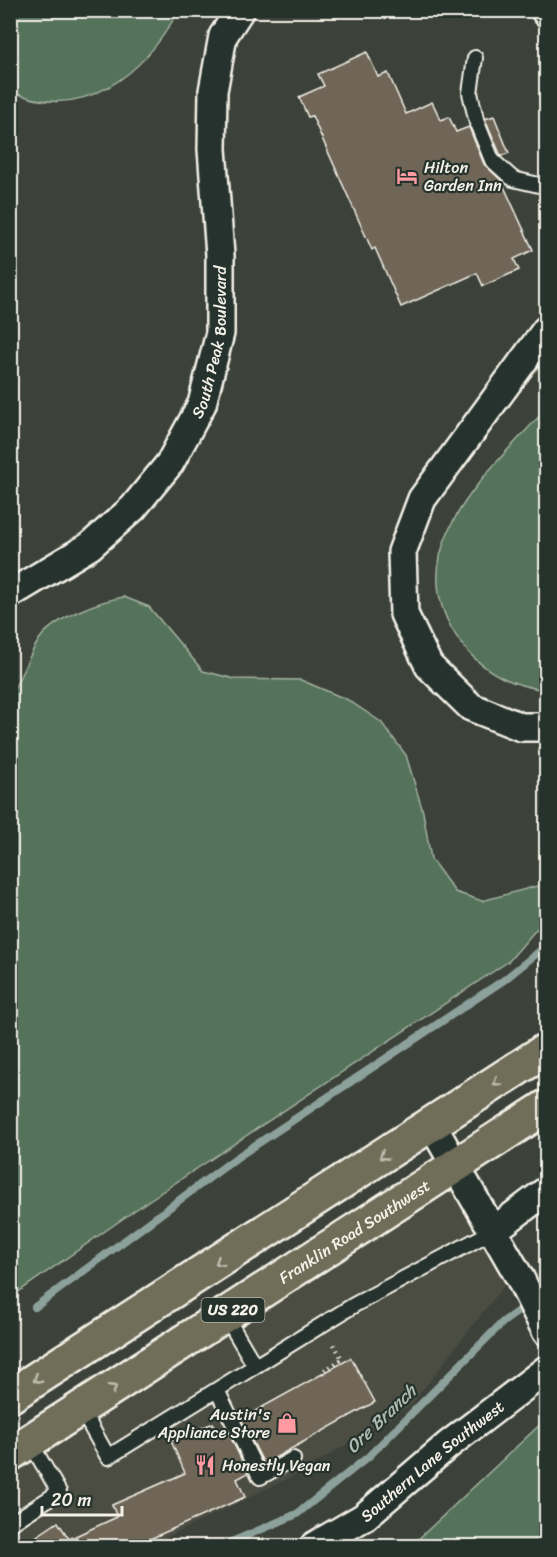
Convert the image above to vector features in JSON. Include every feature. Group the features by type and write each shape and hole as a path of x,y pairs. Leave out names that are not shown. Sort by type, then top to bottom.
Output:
{"highway":[{"name":"US 220","path":"10,1396 546,1050"},
{"name":"Franklin Road Southwest","path":"20,1448 546,1107"}],"street":[{"name":"South Peak Boulevard","path":"10,594 90,546 133,507 170,463 202,404 220,333 220,255 212,149 213,91 223,36 240,10"},
{"path":"546,330 422,499 402,552 404,614 429,666 471,708 521,727 546,727"},
{"path":"432,1125 520,1278 546,1330"},
{"path":"493,1231 546,1191"},
{"name":"Southern Lane Southwest","path":"314,1546 364,1517 448,1445 546,1370"}],"lane":[{"path":"475,58 470,93 477,123 492,160 513,179 543,186"},
{"path":"81,1409 108,1457 354,1305 493,1231"},
{"path":"225,1315 255,1366"},
{"path":"217,1390 260,1477 293,1459"},
{"path":"10,1524 59,1492 20,1448"}],"path":[{"path":"322,1374 321,1372 342,1359 337,1351"}],"shaded area":[{"path":"454,1186 476,1217 504,1285 411,1405 303,1471 149,1546 11,1546 11,1473"}],"green space":[{"path":"11,10 178,11 164,34 130,72 109,87 87,97 63,101 37,100 11,91"},
{"path":"546,409 546,690 521,685 499,676 469,653 461,643 443,609 438,576 443,545 457,515 476,486"},
{"path":"124,597 149,607 203,671 235,679 301,680 348,700 381,722 406,755 423,812 431,859 455,892 482,901 544,884 546,886 546,918 509,961 148,1201 11,1297 11,695 34,649 48,630 79,611"},
{"path":"546,1419 546,1546 411,1546"}],"building":[{"name":"Hilton Garden Inn","path":"367,52 378,77 388,73 406,114 432,102 441,120 449,117 456,132 469,127 484,164 501,180 533,250 514,259 519,270 483,286 477,273 401,307 375,248 372,250 312,116 308,117 299,97 324,86 318,74"},
{"path":"494,116 509,153 501,156 485,119"},
{"path":"351,1358 375,1402 264,1464 241,1419"},
{"path":"213,1423 217,1433 226,1428 248,1473 237,1479 245,1497 134,1546 22,1546 58,1522 69,1539 117,1517 112,1505 185,1473 171,1441"}],"waterway":[{"path":"35,1307 236,1158 504,980 546,946"},
{"name":"Ore Branch","path":"222,1546 297,1514 368,1457 503,1322 546,1291"}],"place":[{"name":"Hilton Garden Inn","path":"407,176"},
{"name":"Austin's Appliance Store","path":"287,1423"},
{"name":"Honestly Vegan","path":"205,1465"}]}
